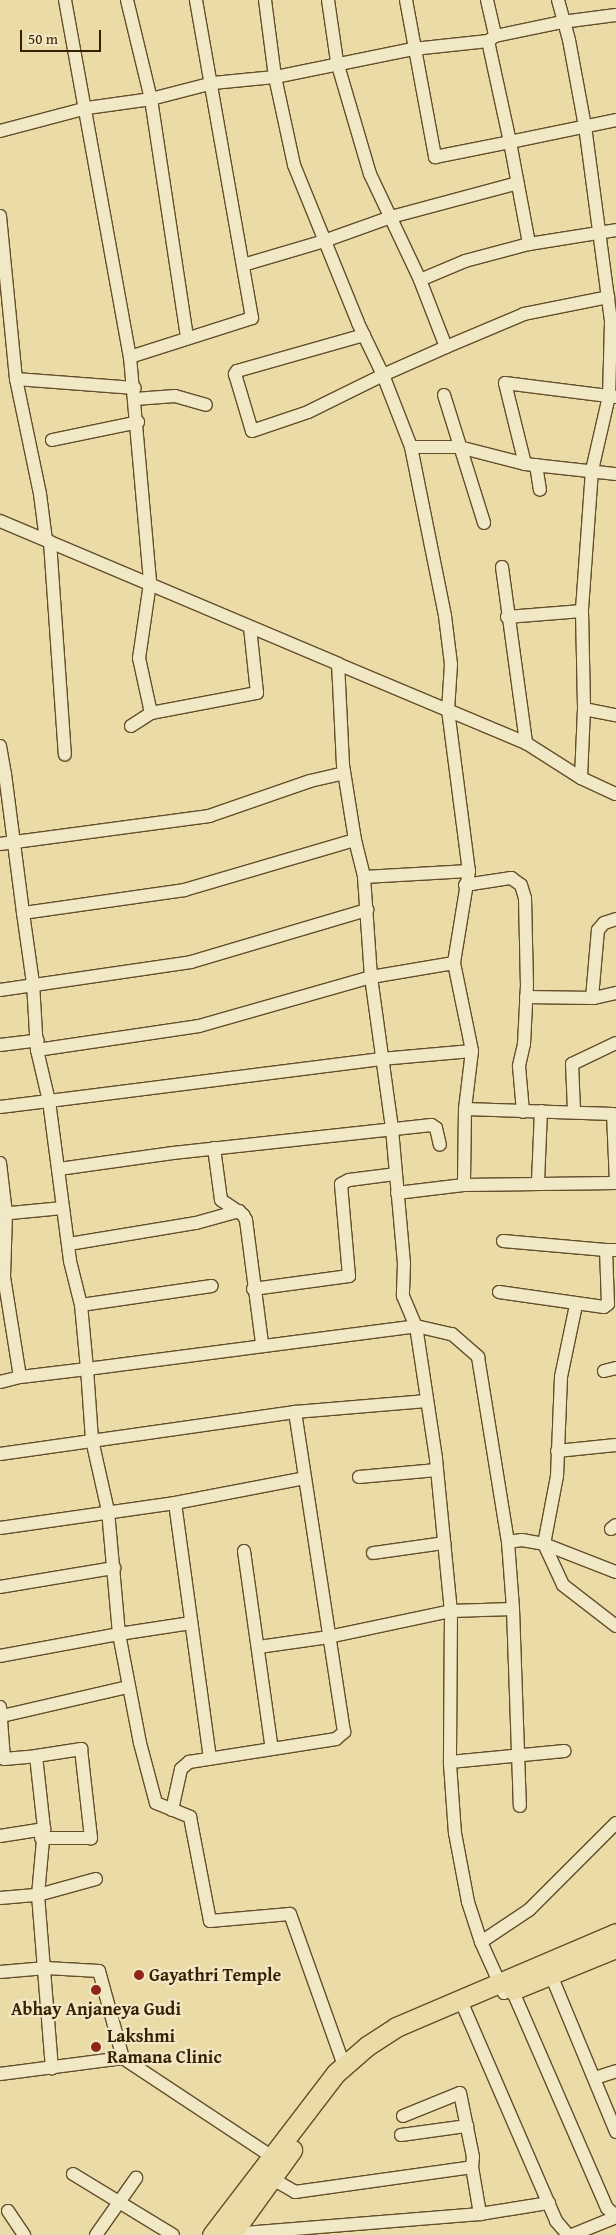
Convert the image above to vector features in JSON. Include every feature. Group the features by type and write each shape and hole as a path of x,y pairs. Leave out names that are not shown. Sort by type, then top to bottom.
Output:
{"main road":[{"path":"212,2235 357,2070 389,2045 616,1933"},
{"path":"231,2235 274,2166 344,2066 396,2027 506,1986 551,1975 616,1948"}],"street":[{"path":"65,0 87,108 135,394 150,583 139,658 151,713"},
{"path":"127,0 150,99 187,338"},
{"path":"130,357 252,318 214,83 196,0"},
{"path":"265,0 275,77 294,165 364,336 384,375 411,447 445,616 451,664 448,710 469,871 454,963 472,1051 465,1109 464,1184"},
{"path":"328,0 337,62 370,174 420,280 446,347"},
{"path":"406,0 413,49 435,157 616,120"},
{"path":"487,0 491,38 529,244"},
{"path":"558,0 562,22 569,40 585,126 600,233 613,350 613,396 592,470 582,610 584,709 581,778"},
{"path":"0,131 87,108 150,99 214,83 275,77 337,62 491,38 562,22 616,14"},
{"path":"243,265 324,241 391,217 518,183"},
{"path":"0,216 16,379 48,541 65,754"},
{"path":"420,280 465,261 529,244 616,230"},
{"path":"364,336 236,372 250,429 254,431 308,412 384,375 524,314 608,297"},
{"path":"16,379 135,394 174,396 206,405"},
{"path":"540,490 505,383 613,396"},
{"path":"444,395 484,523"},
{"path":"52,440 138,422"},
{"path":"411,447 459,447 531,464 616,474"},
{"path":"0,520 526,743 581,778 616,794"},
{"path":"502,567 507,617 526,743"},
{"path":"507,617 582,610"},
{"path":"131,726 151,713 257,693 250,627"},
{"path":"338,664 344,773 355,840 364,877 371,977 380,1059 392,1129 403,1296 416,1326 437,1470 452,1611 450,1762 455,1833 468,1902 481,1942 506,1986 607,2208 616,2216 572,2235"},
{"path":"584,709 616,715"},
{"path":"0,746 2,774 14,842 33,984 38,1045 49,1101 63,1208 81,1305 92,1440 108,1511 120,1634 128,1687 156,1804 190,1817 210,1921 290,1914 344,2066"},
{"path":"0,844 209,816 310,781 344,773"},
{"path":"23,913 184,890 355,840"},
{"path":"364,877 469,871"},
{"path":"466,885 511,878 521,885 525,898 526,997 524,1044 519,1066 523,1112"},
{"path":"0,990 191,962 367,910"},
{"path":"592,998 598,930 604,923 616,919"},
{"path":"0,1045 38,1045 199,1026 371,977 454,963"},
{"path":"526,997 592,998 616,993"},
{"path":"574,1111 572,1064 616,1043"},
{"path":"0,1108 380,1059 472,1051"},
{"path":"397,1193 464,1184 616,1182 613,1114 574,1111 523,1112 465,1109"},
{"path":"538,1182 541,1111"},
{"path":"59,1169 214,1148 432,1125 437,1132 440,1145"},
{"path":"214,1148 221,1200 239,1211 246,1220 253,1289 262,1344"},
{"path":"0,1163 3,1214 2,1277 20,1377"},
{"path":"253,1289 349,1276 341,1184 349,1180 395,1174"},
{"path":"3,1214 63,1208"},
{"path":"69,1244 196,1223 239,1211"},
{"path":"499,1292 576,1305 604,1307 608,1304 611,1250 503,1241"},
{"path":"81,1305 212,1286"},
{"path":"576,1305 561,1377 557,1476 544,1544 564,1585 616,1626"},
{"path":"0,1382 20,1377 262,1344 416,1326 452,1334 478,1357 508,1542 513,1609 520,1806"},
{"path":"0,1454 295,1412 427,1401"},
{"path":"172,1810 181,1769 189,1762 342,1736 295,1412"},
{"path":"557,1451 616,1445"},
{"path":"359,1477 437,1470"},
{"path":"0,1528 108,1511 175,1503 305,1478"},
{"path":"175,1503 210,1759"},
{"path":"508,1542 522,1540 544,1544 616,1572"},
{"path":"373,1553 444,1543"},
{"path":"244,1552 272,1749"},
{"path":"0,1587 114,1568"},
{"path":"259,1647 329,1637 452,1611 513,1609"},
{"path":"0,1656 191,1623"},
{"path":"0,1836 42,1834 91,1838 81,1749 2,1760 1,1711 128,1687"},
{"path":"450,1762 564,1751"},
{"path":"36,1756 42,1834 38,1895 46,1968 52,2068"},
{"path":"481,1942 529,1910 616,1823"},
{"path":"0,1898 38,1895 96,1879"},
{"path":"0,1972 46,1968 99,1971 122,2058 274,2166 295,2192 472,2166"},
{"path":"551,1975 616,2132"},
{"path":"464,2008 556,2221 568,2235"},
{"path":"0,2074 122,2058"},
{"path":"595,2078 616,2071"},
{"path":"403,2116 460,2093 467,2126 480,2214"},
{"path":"401,2135 467,2126"},
{"path":"73,2174 173,2235"},
{"path":"96,2235 136,2178"},
{"path":"231,2235 480,2214 549,2203"},
{"path":"8,2211 24,2235"}],"place":[{"name":"Gayathri Temple","path":"139,1975"},
{"name":"Abhay Anjaneya Gudi","path":"96,1990"},
{"name":"Lakshmi Ramana Clinic","path":"96,2047"}]}
